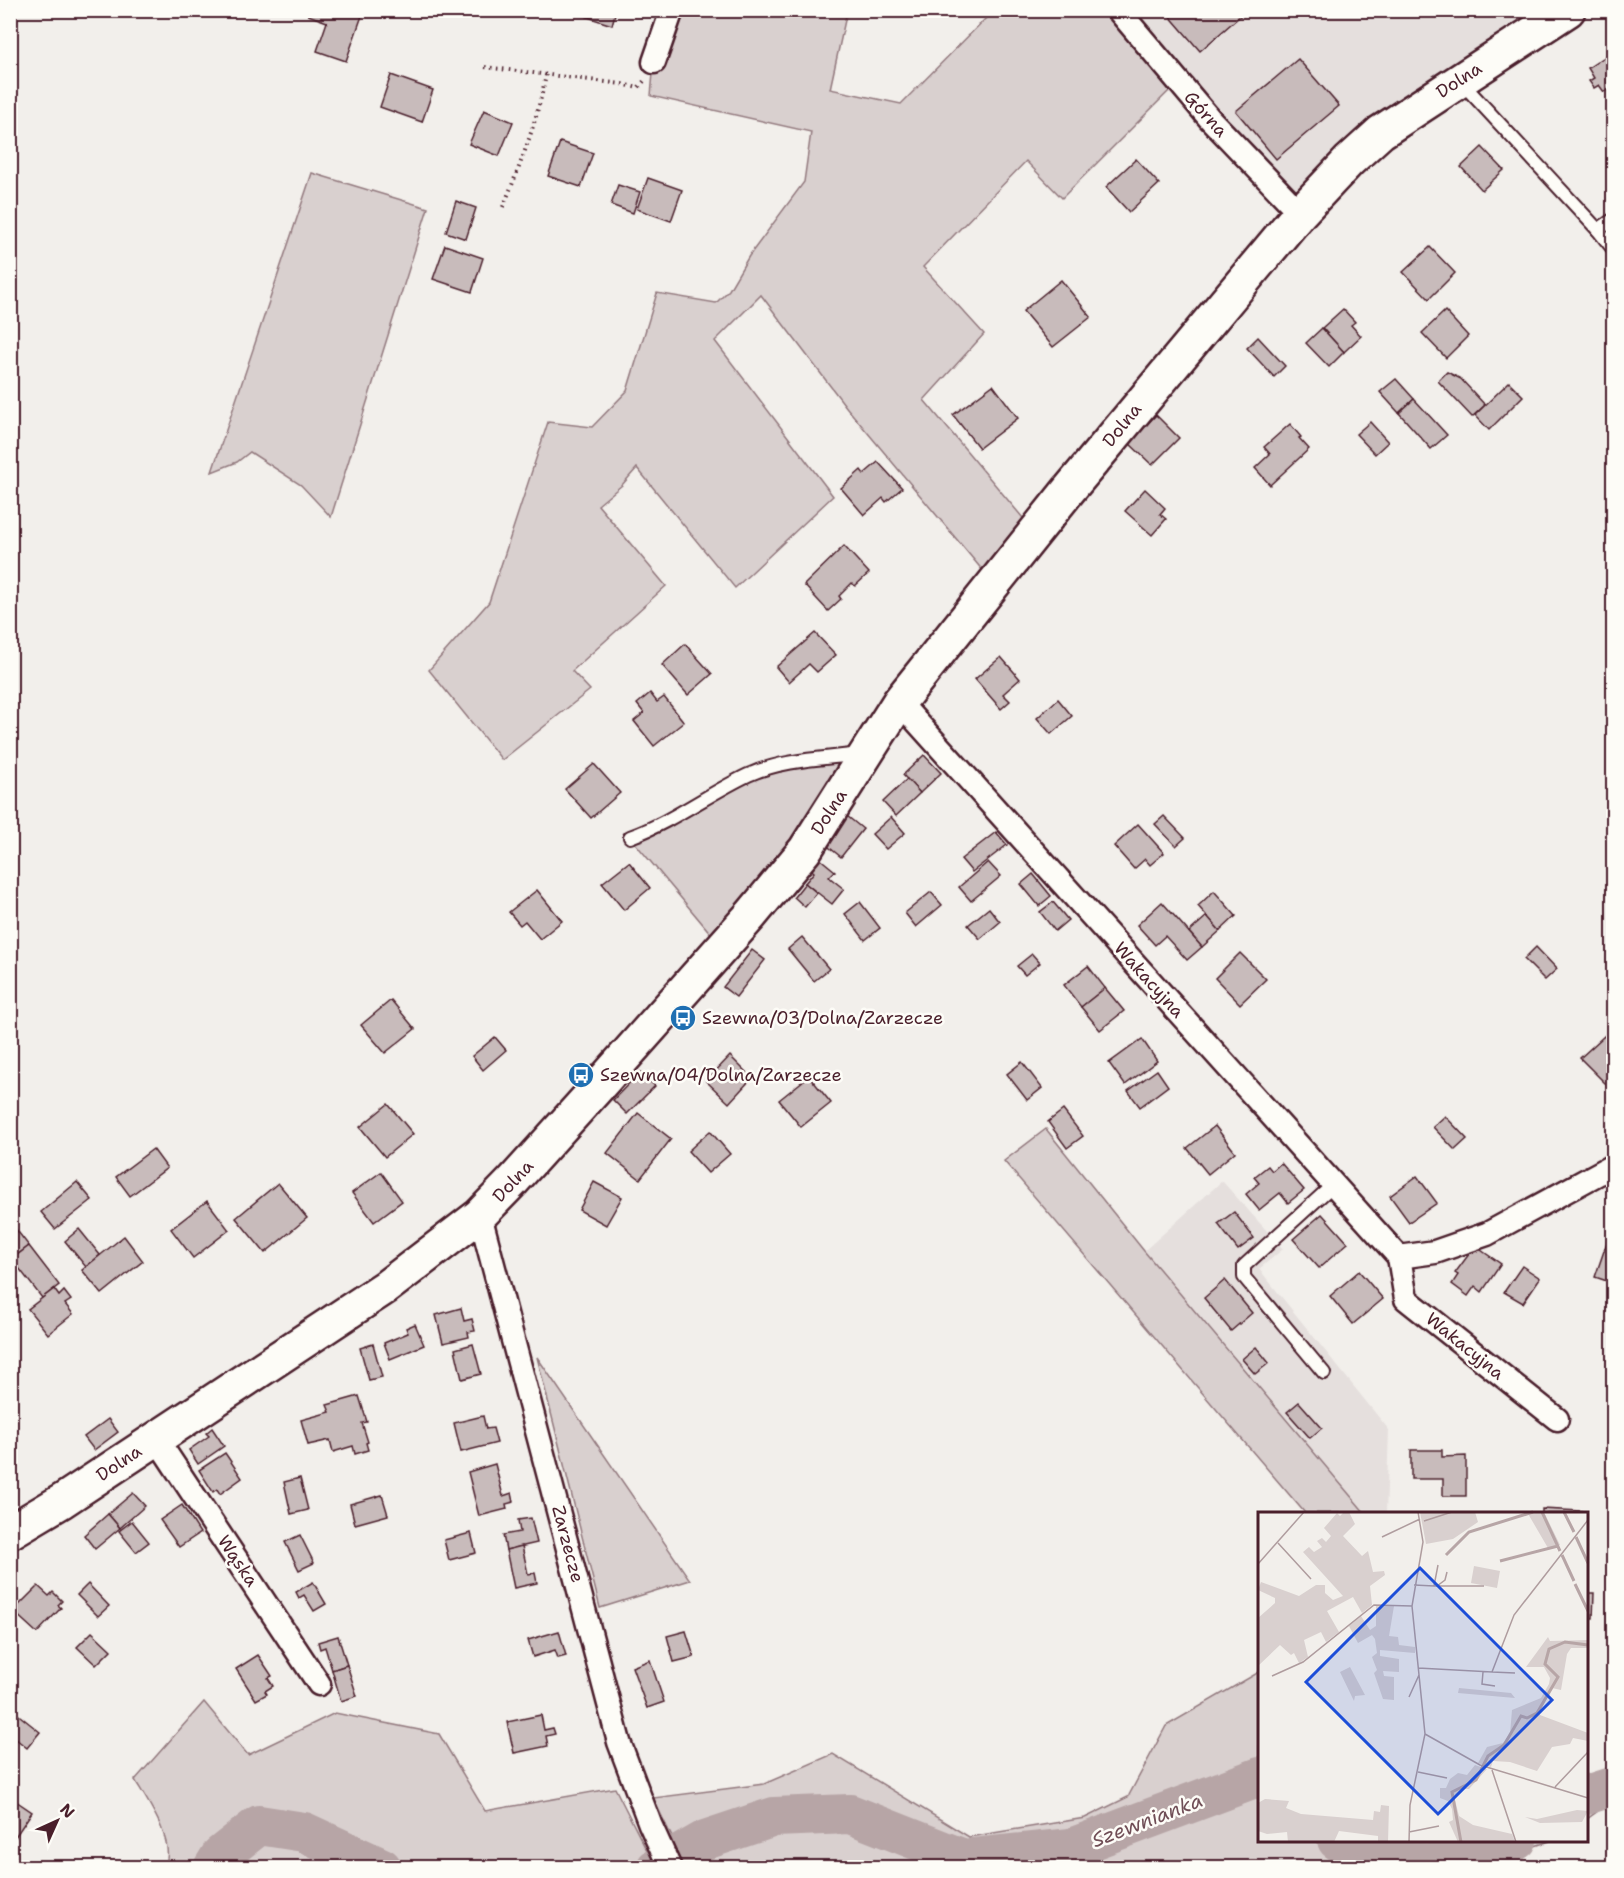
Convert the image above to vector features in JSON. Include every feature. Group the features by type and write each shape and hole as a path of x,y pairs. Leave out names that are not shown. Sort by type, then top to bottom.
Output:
{"street":[{"path":"654,62 672,10"},
{"name":"Górna","path":"1118,10 1210,119 1300,213"},
{"name":"Dolna","path":"10,1532 386,1287 480,1215 751,915 805,850 899,702 1068,491 1300,213 1349,161 1381,132 1568,10"},
{"name":"Wakacyjna","path":"899,702 1399,1257 1406,1299 1557,1419"},
{"path":"1399,1257 1435,1252 1487,1234 1614,1165"},
{"name":"Zarzecze","path":"480,1215 619,1742 650,1824 670,1868"},
{"name":"Wąska","path":"156,1438 319,1684"}],"lane":[{"path":"1459,80 1598,230 1613,250"},
{"path":"1598,230 1614,219"},
{"path":"630,837 656,828 748,775 782,763 866,754"},
{"path":"1324,1373 1244,1277 1244,1266 1334,1184"}],"path":[{"path":"485,67 638,88 649,76 654,62"},
{"path":"502,207 522,160 540,105 546,75"}],"shaded area":[{"path":"672,11 847,11 830,89 901,104 993,11 1107,11 1173,87 1062,198 1026,161 923,267 984,334 924,400 1028,524 984,572 847,408 761,295 715,341 833,496 735,588 637,468 622,485 598,505 666,586 572,671 590,690 502,760 429,670 489,602 548,422 592,427 627,391 657,293 716,303 729,290 749,256 804,182 811,132 651,96 654,62"},
{"path":"1129,11 1550,11 1297,198"},
{"path":"312,173 428,208 331,517 301,485 250,452 237,462 212,472"},
{"path":"850,755 783,860 712,935 630,837 748,775"},
{"path":"1046,1129 1144,1251 1364,1512 1304,1512 1004,1161"},
{"path":"1222,1181 1283,1249 1259,1269 1389,1430 1386,1512 1364,1512 1144,1251"},
{"path":"537,1357 690,1580 600,1608"},
{"path":"1258,1673 1258,1842 1547,1842 1469,1868 687,1868 653,1798 764,1784 833,1754 969,1837 1085,1818 1128,1797 1166,1726"},
{"path":"204,1702 248,1755 335,1713 439,1734 485,1811 615,1788 655,1867 311,1868 248,1865 245,1868 165,1867 167,1846 164,1834 135,1780"},
{"path":"1613,1770 1613,1800 1588,1818 1588,1778"}],"building":[{"path":"309,10 364,10 346,61 317,51 327,22 308,15"},
{"path":"575,10 616,10 612,25 575,13"},
{"path":"1172,10 1247,10 1200,51 1168,14"},
{"path":"1612,52 1614,85 1604,92 1599,85 1594,88 1589,81 1594,78 1588,68"},
{"path":"1298,59 1339,106 1276,159 1236,111"},
{"path":"391,75 433,90 422,122 380,107"},
{"path":"484,110 513,122 499,156 469,144"},
{"path":"560,142 593,153 581,187 548,176"},
{"path":"1482,147 1504,170 1482,190 1461,167"},
{"path":"1136,159 1159,184 1129,212 1106,187"},
{"path":"648,178 682,190 671,221 637,209"},
{"path":"618,185 640,192 633,213 611,205"},
{"path":"456,201 476,208 466,239 446,232"},
{"path":"445,245 483,258 472,292 433,279"},
{"path":"1430,247 1455,273 1429,299 1403,272"},
{"path":"1061,280 1091,317 1053,347 1023,311"},
{"path":"1343,309 1355,322 1351,325 1361,336 1344,352 1322,328"},
{"path":"1445,311 1468,336 1446,358 1422,333"},
{"path":"1322,328 1344,352 1329,367 1306,343"},
{"path":"1258,337 1285,366 1274,377 1247,348"},
{"path":"1447,372 1461,379 1485,405 1472,417 1438,381"},
{"path":"1396,379 1414,399 1399,413 1380,392"},
{"path":"1509,382 1523,396 1489,430 1475,415"},
{"path":"993,385 1018,418 979,448 953,415"},
{"path":"1414,399 1447,435 1431,449 1399,413"},
{"path":"1156,415 1179,438 1152,465 1129,443"},
{"path":"1370,422 1388,442 1375,454 1356,434"},
{"path":"1290,424 1309,449 1270,485 1255,468 1270,454 1264,447"},
{"path":"878,462 902,488 886,502 883,498 864,515 841,488 861,470 864,474"},
{"path":"1145,489 1165,508 1160,514 1166,519 1152,535 1125,511"},
{"path":"844,546 869,573 855,586 852,583 839,596 841,599 828,611 804,585"},
{"path":"815,633 836,655 817,672 809,664 789,682 776,667"},
{"path":"685,644 712,674 688,695 662,665"},
{"path":"1001,657 1020,679 1003,694 1010,701 1001,709 975,679"},
{"path":"650,693 657,702 664,697 684,722 654,746 634,721 644,713 637,704"},
{"path":"1058,699 1072,716 1051,734 1037,718"},
{"path":"924,755 941,773 920,793 903,775"},
{"path":"594,764 620,793 591,818 565,789"},
{"path":"907,779 920,793 896,816 883,802"},
{"path":"847,816 863,829 841,857 825,844"},
{"path":"1164,816 1185,838 1176,846 1155,824"},
{"path":"891,817 905,833 886,849 872,834"},
{"path":"1138,824 1164,853 1150,865 1145,859 1134,869 1114,846"},
{"path":"996,832 1007,845 972,872 961,859"},
{"path":"813,853 835,871 829,877 844,889 832,904 805,883 814,872 805,864"},
{"path":"629,862 650,888 624,910 602,883"},
{"path":"988,862 1001,876 971,901 959,887"},
{"path":"1033,874 1051,896 1039,906 1021,884"},
{"path":"805,883 817,893 805,907 794,897"},
{"path":"537,890 562,921 540,939 525,921 520,925 509,912"},
{"path":"1214,891 1236,916 1220,931 1198,906"},
{"path":"931,892 942,905 916,927 905,913"},
{"path":"860,902 880,928 865,940 845,914"},
{"path":"1053,902 1068,920 1055,931 1040,912"},
{"path":"1162,902 1202,947 1187,960 1165,936 1155,945 1137,925"},
{"path":"989,908 1000,922 980,939 968,925"},
{"path":"1207,916 1220,931 1202,947 1189,932"},
{"path":"802,937 829,969 814,981 788,949"},
{"path":"1536,947 1557,969 1545,980 1524,959"},
{"path":"752,950 765,960 736,997 723,987"},
{"path":"1240,953 1266,979 1240,1004 1215,978"},
{"path":"1032,954 1040,963 1025,975 1017,966"},
{"path":"1088,966 1105,988 1081,1007 1064,985"},
{"path":"1105,988 1124,1011 1100,1030 1081,1007"},
{"path":"391,1000 415,1029 385,1053 361,1025"},
{"path":"1614,1027 1614,1092 1580,1058"},
{"path":"495,1037 506,1050 483,1070 472,1056"},
{"path":"1142,1039 1157,1061 1125,1085 1109,1063"},
{"path":"730,1056 752,1078 729,1103 706,1081"},
{"path":"1022,1062 1042,1088 1027,1100 1007,1074"},
{"path":"1157,1070 1168,1086 1140,1107 1128,1091"},
{"path":"640,1072 655,1086 627,1114 613,1100"},
{"path":"809,1076 831,1103 801,1127 779,1100"},
{"path":"388,1104 413,1134 385,1157 360,1127"},
{"path":"1063,1110 1083,1136 1067,1148 1048,1122"},
{"path":"638,1113 671,1139 640,1179 607,1153"},
{"path":"1445,1116 1467,1139 1455,1150 1433,1127"},
{"path":"1215,1126 1235,1152 1208,1174 1187,1148"},
{"path":"710,1131 730,1154 708,1173 688,1151"},
{"path":"153,1149 167,1168 130,1196 116,1177"},
{"path":"1281,1163 1304,1190 1288,1203 1280,1193 1259,1210 1246,1194 1259,1183 1254,1177 1268,1166 1272,1171"},
{"path":"381,1172 402,1201 374,1222 352,1193"},
{"path":"1417,1176 1437,1203 1409,1222 1390,1196"},
{"path":"77,1182 92,1200 55,1229 41,1212"},
{"path":"594,1182 622,1197 606,1225 579,1210"},
{"path":"278,1183 307,1218 265,1253 236,1218"},
{"path":"207,1201 229,1230 193,1258 171,1229"},
{"path":"1234,1212 1254,1238 1238,1250 1218,1224"},
{"path":"1322,1214 1348,1243 1319,1268 1293,1239"},
{"path":"1614,1222 1614,1263 1607,1281 1595,1277"},
{"path":"15,1228 29,1246 10,1260 10,1231"},
{"path":"79,1229 100,1255 86,1267 65,1241"},
{"path":"124,1236 143,1261 102,1294 82,1270"},
{"path":"29,1246 59,1285 42,1298 12,1259"},
{"path":"1475,1246 1501,1264 1482,1292 1475,1286 1468,1296 1452,1284 1458,1275 1455,1273"},
{"path":"1522,1266 1540,1278 1523,1303 1504,1292"},
{"path":"1359,1271 1383,1299 1353,1324 1330,1296"},
{"path":"1225,1280 1252,1313 1231,1331 1204,1298"},
{"path":"54,1289 59,1296 64,1291 71,1300 65,1304 73,1314 48,1334 28,1309"},
{"path":"461,1308 464,1321 472,1319 475,1331 468,1332 469,1337 443,1343 436,1315"},
{"path":"415,1324 424,1345 390,1359 384,1343 408,1333 406,1328"},
{"path":"373,1344 382,1377 369,1380 360,1348"},
{"path":"473,1344 481,1374 462,1379 455,1349"},
{"path":"1256,1347 1269,1363 1255,1374 1242,1359"},
{"path":"359,1396 367,1422 362,1423 368,1450 355,1454 353,1446 333,1452 330,1440 308,1445 301,1420 330,1412 327,1405"},
{"path":"1299,1402 1322,1428 1310,1438 1287,1412"},
{"path":"483,1416 486,1429 493,1428 497,1443 461,1452 454,1423"},
{"path":"108,1419 118,1432 94,1450 84,1437"},
{"path":"212,1428 224,1446 198,1464 189,1450 209,1436 206,1433"},
{"path":"1411,1450 1442,1450 1442,1457 1466,1456 1466,1496 1443,1496 1443,1479 1411,1479"},
{"path":"225,1453 242,1478 220,1494 217,1489 213,1492 199,1470"},
{"path":"495,1464 503,1496 512,1493 514,1502 506,1504 507,1509 479,1516 468,1472"},
{"path":"300,1478 308,1510 291,1514 284,1482"},
{"path":"133,1493 145,1506 120,1528 108,1514"},
{"path":"382,1495 388,1515 355,1524 350,1504"},
{"path":"182,1505 200,1533 179,1547 160,1520"},
{"path":"1542,1509 1581,1511 1581,1512 1542,1512"},
{"path":"108,1514 120,1528 95,1549 84,1535"},
{"path":"531,1518 537,1543 506,1550 503,1535 520,1532 518,1520"},
{"path":"132,1521 149,1542 136,1552 119,1531"},
{"path":"471,1533 476,1553 449,1560 444,1540"},
{"path":"300,1535 314,1563 299,1570 285,1542"},
{"path":"522,1546 528,1574 535,1573 537,1583 514,1588 506,1550"},
{"path":"313,1582 326,1604 314,1611 304,1595 299,1598 296,1592"},
{"path":"88,1584 109,1606 98,1616 77,1595"},
{"path":"38,1586 49,1596 53,1592 62,1601 58,1605 61,1608 37,1633 13,1611"},
{"path":"1588,1593 1594,1593 1593,1618 1588,1618"},
{"path":"559,1631 566,1656 558,1658 555,1650 533,1657 528,1640"},
{"path":"686,1631 694,1657 674,1662 667,1636"},
{"path":"92,1632 111,1650 96,1665 77,1647"},
{"path":"338,1636 347,1665 332,1670 325,1647 320,1649 318,1642"},
{"path":"258,1655 272,1676 268,1678 273,1686 265,1691 267,1694 256,1700 236,1669"},
{"path":"650,1660 664,1702 647,1708 632,1667"},
{"path":"347,1665 357,1696 341,1701 332,1670"},
{"path":"10,1708 40,1732 27,1748 10,1734"},
{"path":"541,1715 544,1730 553,1728 555,1734 546,1736 548,1746 514,1753 507,1722"},
{"path":"13,1799 32,1812 15,1837 10,1834 10,1803"}],"waterway":[{"name":"Szewnianka","path":"656,1868 705,1840 774,1817 850,1814 964,1859 1071,1848 1258,1778"},
{"name":"Szewnianka","path":"1588,1794 1614,1786"},
{"name":"Szewnianka","path":"213,1868 221,1855 259,1825 304,1832 382,1868"},
{"name":"Szewnianka","path":"1340,1842 1359,1856 1429,1863 1503,1849 1514,1842"}],"place":[{"name":"Szewna/03/Dolna/Zarzecze","path":"683,1018"},
{"name":"Szewna/04/Dolna/Zarzecze","path":"581,1075"}]}
